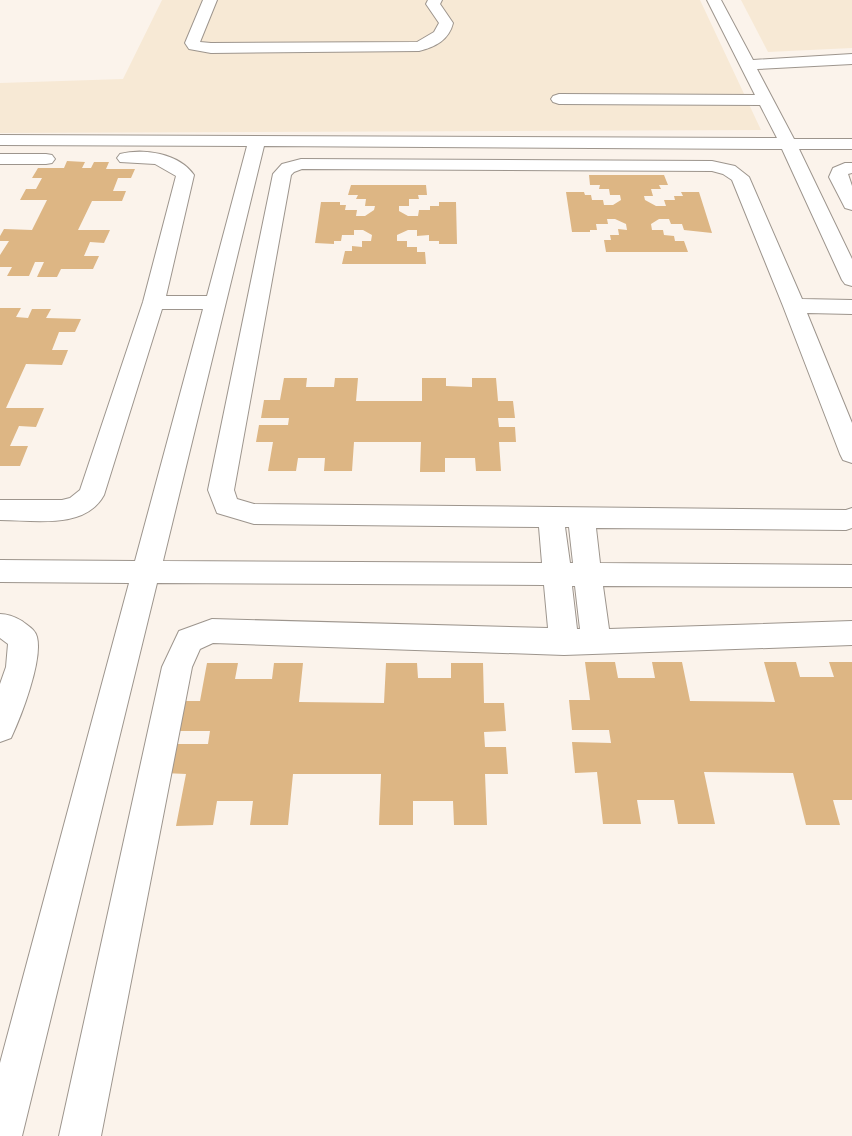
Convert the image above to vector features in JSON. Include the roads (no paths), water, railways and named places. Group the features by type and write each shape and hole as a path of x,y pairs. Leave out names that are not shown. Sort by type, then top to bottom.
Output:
{"street":[{"path":"210,0 192,43 194,46 211,48 419,46 439,37 444,31 446,23 434,4 435,0"},
{"path":"714,0 788,144 852,280"},
{"path":"748,65 852,59"},
{"path":"559,99 766,100"},
{"path":"0,140 852,144"},
{"path":"2,1126 257,141"},
{"path":"0,160 157,158 170,163 184,175 154,302 91,495 78,507 62,510 0,510"},
{"path":"852,454 794,306 740,177 729,170 712,166 302,164 288,168 282,174 221,490 226,506 254,514 846,520 852,518"},
{"path":"852,168 845,168 839,172 838,177 852,204"},
{"path":"154,302 215,303"},
{"path":"794,306 852,307"},
{"path":"551,516 564,642"},
{"path":"581,516 596,642"},
{"path":"0,571 852,576"},
{"path":"0,626 6,626 22,638 20,666 0,728"},
{"path":"80,1136 177,667 189,640 212,631 564,642 852,633"}]}
